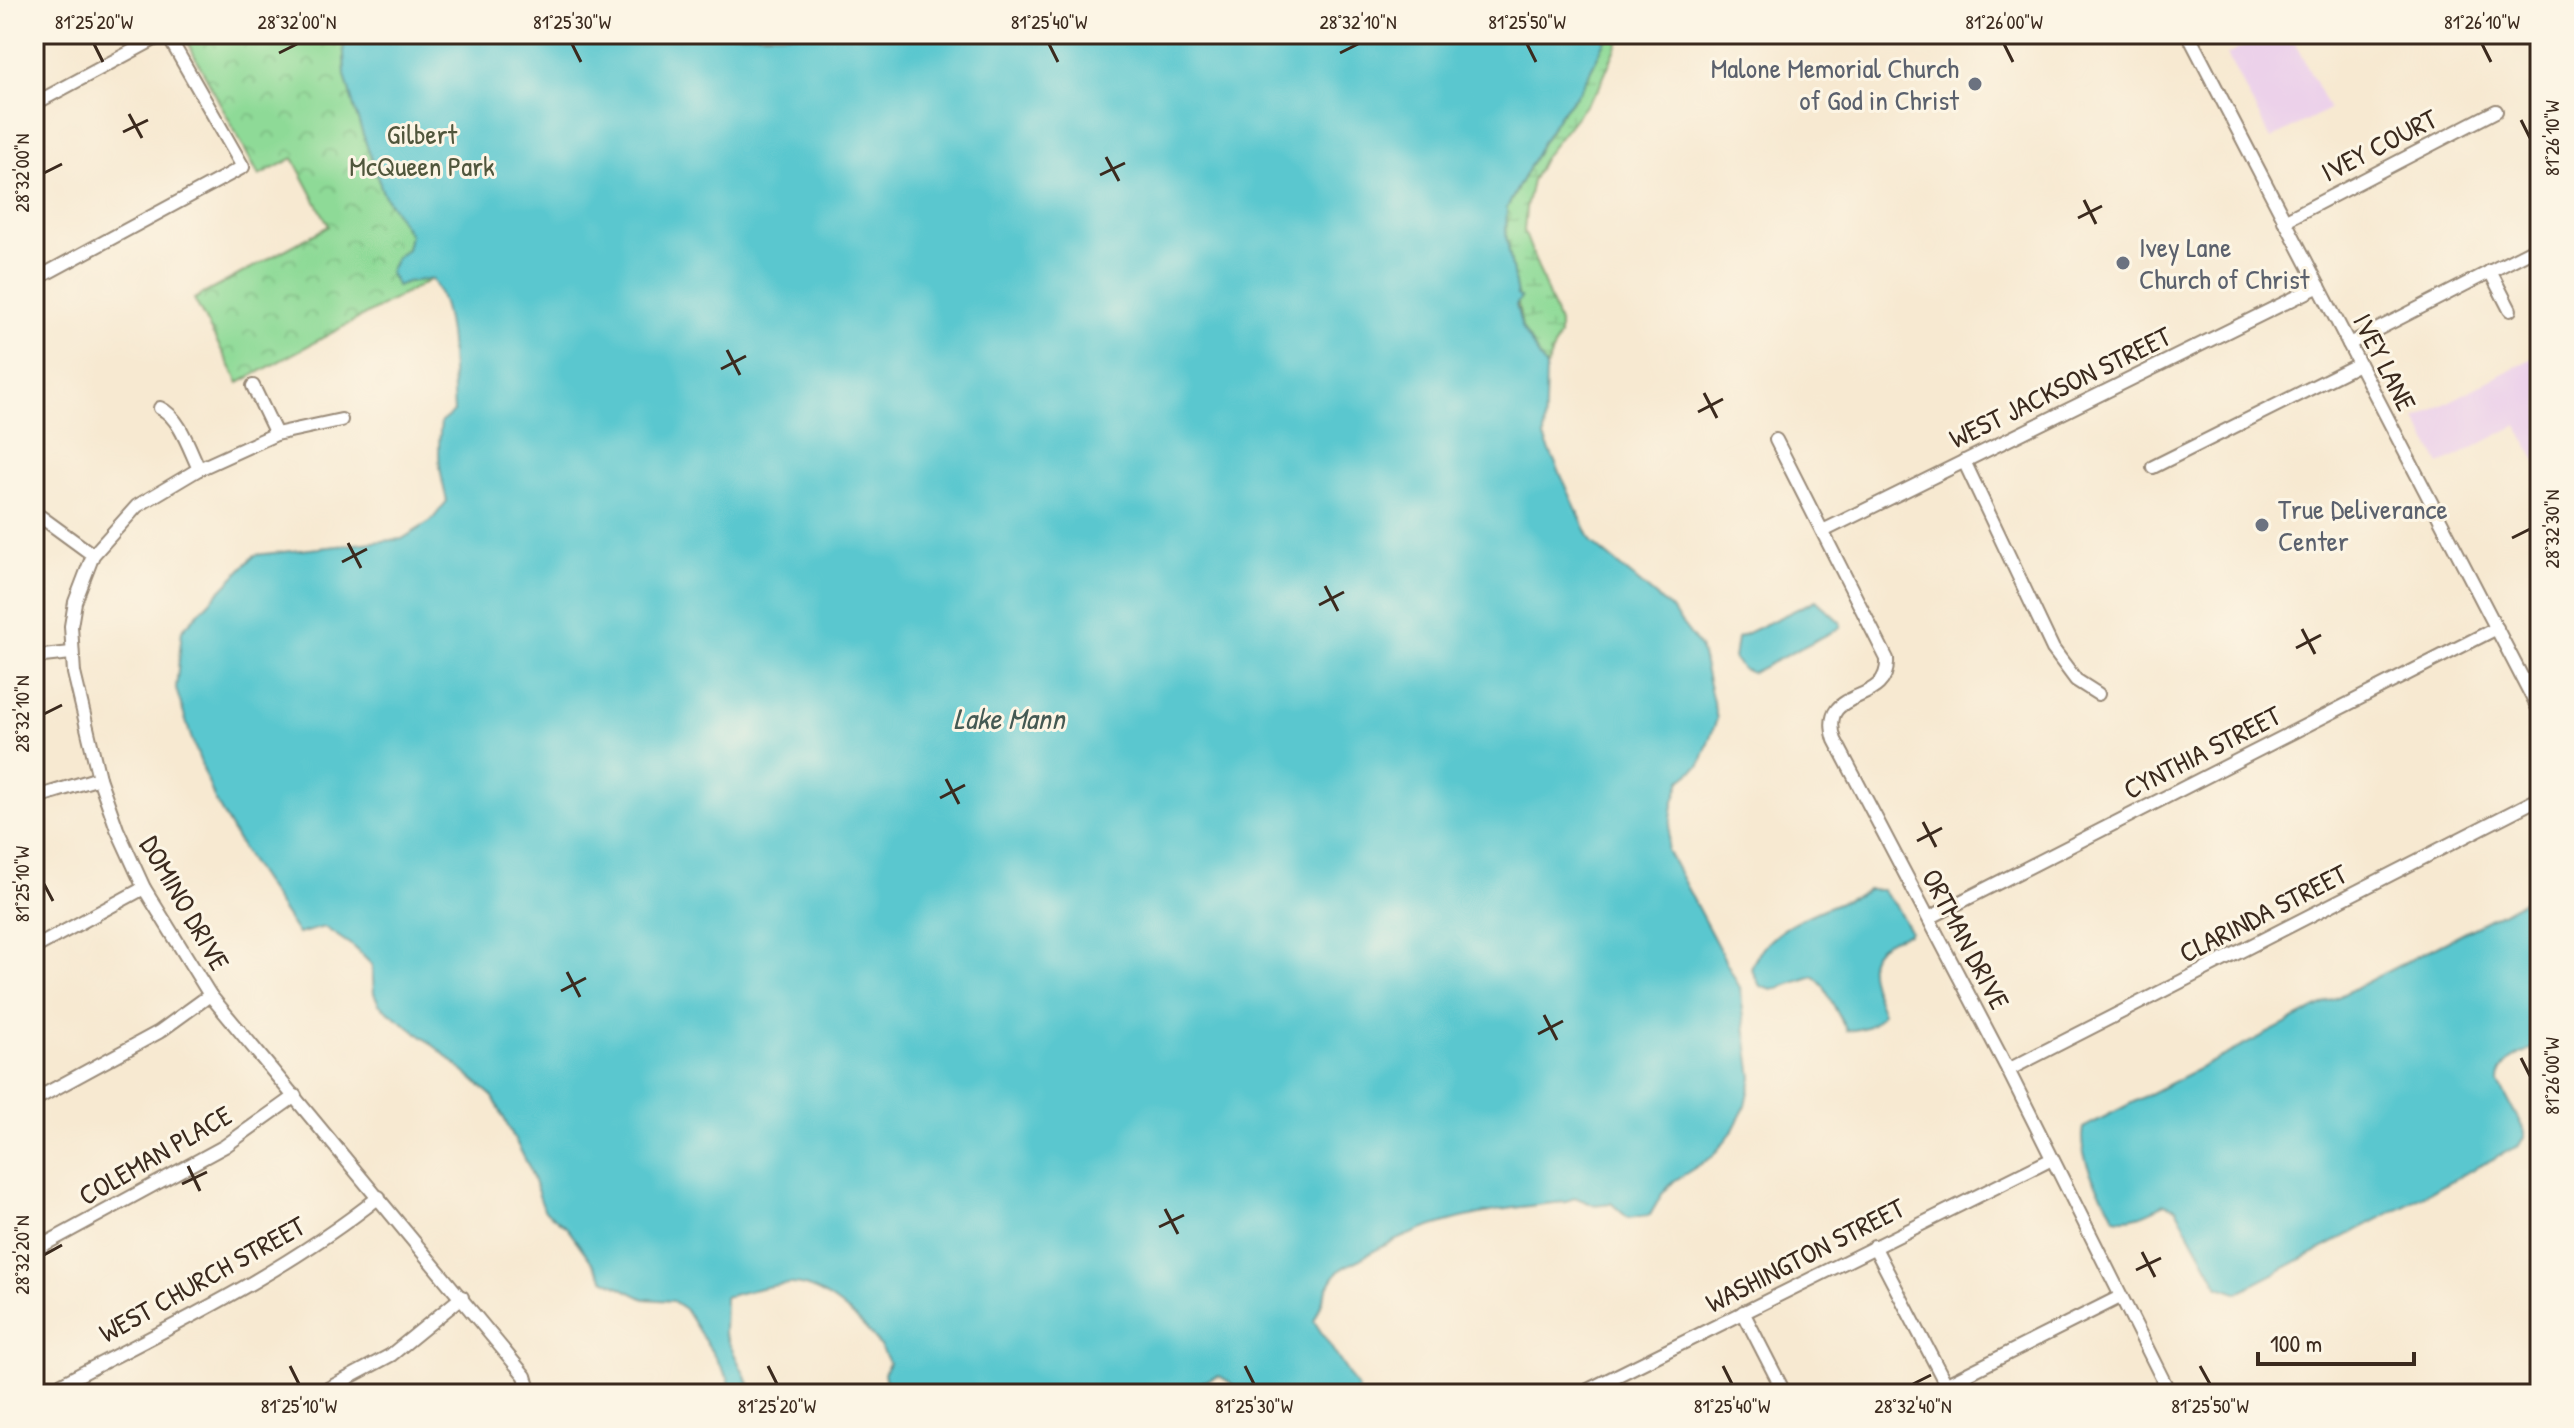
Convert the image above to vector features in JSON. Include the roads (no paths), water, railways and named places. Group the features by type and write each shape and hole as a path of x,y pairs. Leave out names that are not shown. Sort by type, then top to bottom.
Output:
{"street":[{"path":"34,104 165,34 243,167 34,280"},
{"name":"IVEY LANE","path":"2188,34 2539,709"},
{"name":"IVEY COURT","path":"2284,221 2496,111"},
{"path":"2349,344 2540,246"},
{"path":"2490,271 2510,310"},
{"name":"WEST JACKSON STREET","path":"1823,531 2319,286"},
{"path":"2153,467 2359,364"},
{"path":"253,386 276,434"},
{"path":"160,408 173,419 199,469"},
{"name":"DOMINO DRIVE","path":"341,420 276,434 199,469 137,506 93,555 75,602 71,653 99,778 117,829 144,888 210,995 462,1297 525,1376 530,1394"},
{"name":"ORTMAN DRIVE","path":"1776,440 1887,659 1888,671 1883,681 1833,712 1831,727 1835,740 2008,1070 2170,1394"},
{"path":"1964,461 2053,649 2076,680 2098,694"},
{"path":"34,515 93,555"},
{"name":"CYNTHIA STREET","path":"1929,918 2497,628"},
{"path":"34,657 71,653"},
{"path":"34,798 99,778"},
{"name":"CLARINDA STREET","path":"2008,1070 2540,798"},
{"path":"34,948 144,888"},
{"path":"34,1100 159,1032 210,995"},
{"name":"COLEMAN PLACE","path":"34,1250 225,1146 295,1096"},
{"name":"WASHINGTON STREET","path":"1580,1394 2052,1159"},
{"name":"WEST CHURCH STREET","path":"43,1394 293,1260 379,1197"},
{"path":"1874,1246 1948,1389"},
{"path":"318,1394 391,1355 462,1297"},
{"path":"1927,1394 1948,1389 2120,1297"},
{"path":"1743,1312 1785,1394"},
{"path":"1607,1381 1614,1394"},
{"path":"557,1394 582,1392"}],"water":[{"name":"Lake Mann","path":"343,34 1609,34 1580,91 1560,114 1541,144 1507,208 1506,235 1517,295 1521,298 1516,305 1522,328 1546,368 1544,438 1592,543 1670,608 1700,647 1717,719 1700,765 1681,780 1673,804 1667,850 1740,988 1752,1078 1746,1105 1732,1132 1712,1157 1674,1181 1650,1215 1628,1218 1611,1203 1593,1205 1575,1197 1566,1202 1460,1218 1408,1235 1344,1267 1331,1282 1314,1321 1358,1389 1356,1394 1237,1394 1231,1383 1219,1376 1183,1388 1165,1390 1147,1385 1125,1394 889,1394 884,1374 889,1363 874,1338 834,1301 804,1286 791,1284 725,1297 724,1333 751,1388 733,1394 728,1378 685,1309 673,1301 644,1299 604,1279 567,1228 544,1210 529,1167 493,1097 438,1049 379,1004 374,993 372,965 354,947 324,927 298,934 247,857 215,800 176,689 182,630 255,555 402,539 431,521 447,501 440,462 440,434 441,422 454,412 448,325 432,279 397,286 389,272 396,258 407,249 410,235 383,193 355,111 345,75"},
{"path":"1816,600 1840,622 1838,629 1752,673 1742,669 1734,659 1737,638"},
{"path":"1868,890 1882,890 1896,906 1910,931 1891,939 1873,954 1870,974 1883,1013 1876,1021 1847,1031 1824,987 1814,976 1772,990 1760,986 1751,968 1772,939 1801,919"},
{"path":"2540,893 2540,1044 2507,1063 2499,1083 2525,1132 2525,1138 2518,1146 2237,1293 2219,1287 2176,1208 2165,1204 2135,1217 2115,1217 2083,1151 2083,1128"}],"place":[{"name":"Malone Memorial Church of God in Christ","path":"1975,84"},
{"name":"Ivey Lane Church of Christ","path":"2123,263"},
{"name":"True Deliverance Center","path":"2262,525"}],"park label":[{"name":"Gilbert McQueen Park","path":"422,150"}]}
